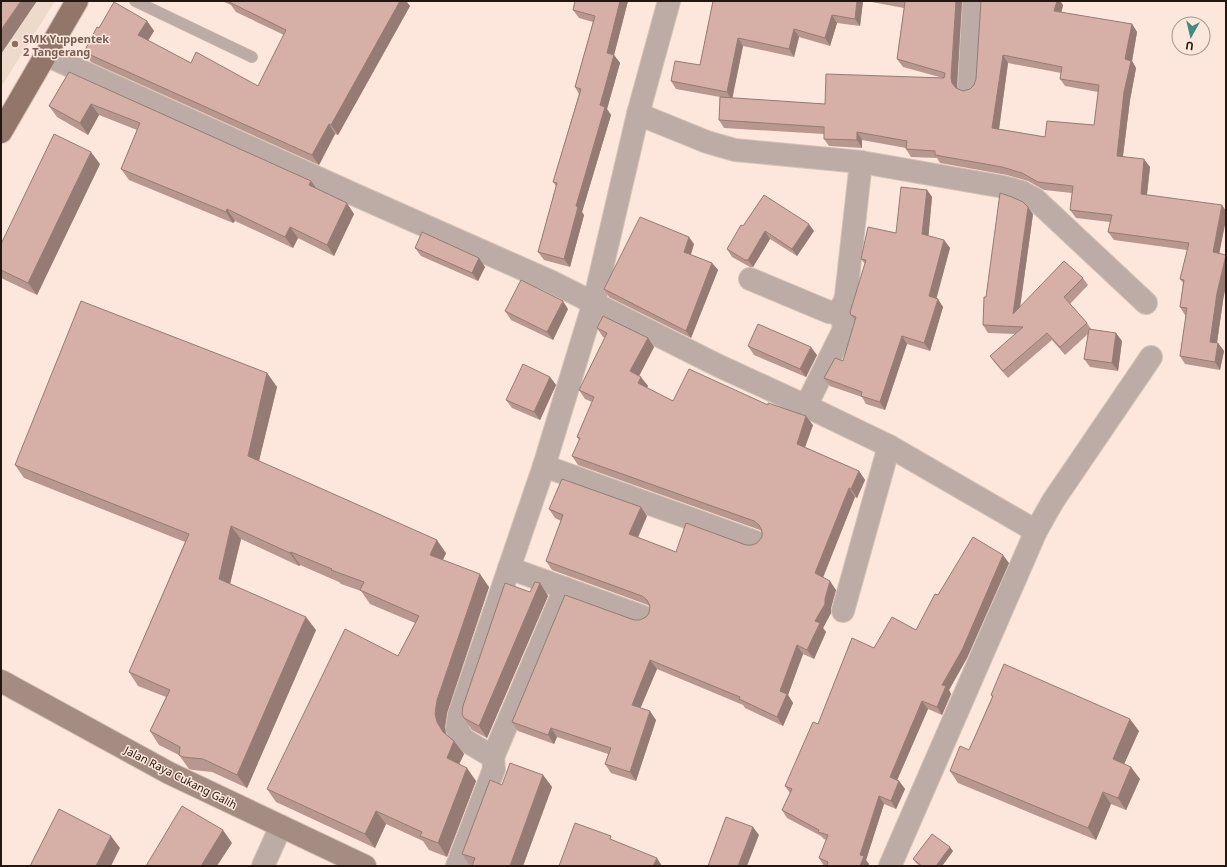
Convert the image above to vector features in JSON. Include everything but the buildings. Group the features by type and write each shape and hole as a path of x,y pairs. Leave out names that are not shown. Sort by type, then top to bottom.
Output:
{"main road":[{"path":"1,132 77,1"},
{"name":"Jalan Raya Cukang Galih","path":"1,681 169,773 365,866"}],"street":[{"path":"493,757 463,739 457,729 460,715 544,466 594,302 638,114 668,1"},
{"path":"969,86 974,1"},
{"path":"46,55 594,302 717,365 889,446 1036,531"},
{"path":"638,114 707,142 735,150 861,162 1004,187 1022,192 1035,199 1146,303"},
{"path":"837,313 844,303 846,296 861,162"},
{"path":"750,279 829,312 837,313 844,322 843,331 806,406"},
{"path":"890,866 1036,531 1053,501 1151,357"},
{"path":"843,610 889,446"},
{"path":"544,466 756,542"},
{"path":"510,568 644,617"},
{"path":"456,866 490,782 494,769 493,757 565,588"},
{"path":"263,866 281,826"}],"lane":[{"path":"135,1 252,57"}],"shaded area":[{"name":"SMK Yuppentek 2 Tangerang","path":"1,1 55,1 1,87"}],"place":[{"name":"SMK Yuppentek 2 Tangerang","path":"15,44"}]}
